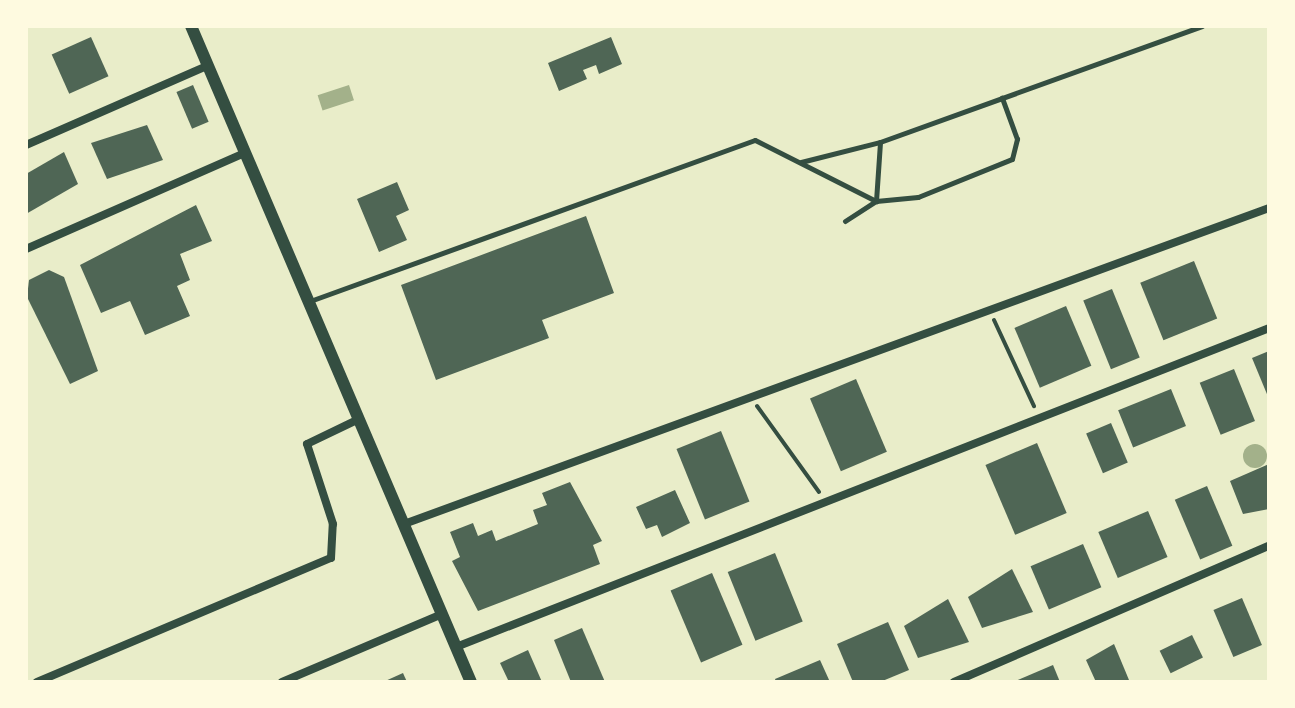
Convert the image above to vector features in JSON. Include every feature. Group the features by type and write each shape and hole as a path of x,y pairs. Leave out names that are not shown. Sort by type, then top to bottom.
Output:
{"street":[{"path":"191,26 471,682"},
{"path":"26,145 207,66"},
{"path":"26,249 245,153"},
{"path":"404,524 1269,208"},
{"path":"456,647 1269,328"},
{"path":"37,682 322,566 335,546 333,524 307,444 359,419"},
{"path":"954,682 1269,546"},
{"path":"282,682 442,614"}],"lane":[{"path":"800,162 880,142 1202,26"},
{"path":"845,221 876,201 931,193 1012,159 1017,139 1002,98"},
{"path":"309,301 748,141 767,142 876,201"},
{"path":"876,201 880,142"}],"path":[{"path":"989,310 1038,417"},
{"path":"752,397 824,501"}],"shaded area":[{"path":"349,85 354,100 323,110 318,95"},
{"path":"1255,444 1264,447 1267,456 1264,465 1255,468 1246,465 1243,456 1246,447"}],"building":[{"path":"91,37 108,76 69,94 52,54"},
{"path":"611,37 622,64 599,74 596,65 583,70 587,79 559,91 548,63"},
{"path":"193,85 209,122 192,129 176,92"},
{"path":"147,125 163,160 107,179 91,143"},
{"path":"64,152 78,184 26,214 26,174"},
{"path":"397,182 409,210 396,216 407,240 379,252 357,199"},
{"path":"196,205 212,241 180,254 190,280 177,286 190,316 145,335 130,301 101,313 80,265"},
{"path":"586,216 614,293 542,320 549,338 436,380 401,285"},
{"path":"1194,261 1217,318 1163,340 1140,283"},
{"path":"49,270 64,277 98,371 70,384 27,297 29,280"},
{"path":"1112,289 1140,358 1111,369 1083,301"},
{"path":"1066,306 1091,366 1040,388 1014,328"},
{"path":"1269,351 1269,399 1252,358"},
{"path":"1234,369 1255,421 1221,435 1200,383"},
{"path":"856,379 887,452 841,471 810,399"},
{"path":"1171,389 1186,426 1133,447 1118,410"},
{"path":"1111,423 1128,463 1103,473 1086,434"},
{"path":"721,431 749,501 705,519 676,449"},
{"path":"1037,443 1067,513 1015,535 985,465"},
{"path":"1269,464 1269,509 1243,514 1230,481"},
{"path":"570,482 602,541 593,545 600,564 478,611 452,561 460,557 450,532 473,523 478,536 492,530 496,541 538,524 533,510 547,505 542,493"},
{"path":"1207,486 1232,546 1200,560 1175,500"},
{"path":"675,490 690,523 662,537 657,525 646,529 636,507"},
{"path":"1148,511 1168,557 1118,578 1098,532"},
{"path":"1083,544 1101,587 1049,610 1031,566"},
{"path":"775,553 803,622 755,641 728,572"},
{"path":"1012,569 1033,612 982,628 968,597"},
{"path":"712,573 742,645 701,662 671,591"},
{"path":"1242,598 1262,645 1233,657 1213,610"},
{"path":"948,599 969,642 918,658 904,626"},
{"path":"888,622 909,670 880,682 853,682 837,644"},
{"path":"582,628 605,682 571,682 554,640"},
{"path":"1192,635 1203,657 1171,673 1160,651"},
{"path":"1114,644 1129,680 1096,682 1086,660"},
{"path":"528,650 542,682 509,682 500,663"},
{"path":"820,660 830,682 776,682 775,679"},
{"path":"1053,665 1060,682 1013,682"},
{"path":"403,673 407,682 383,682"}]}
